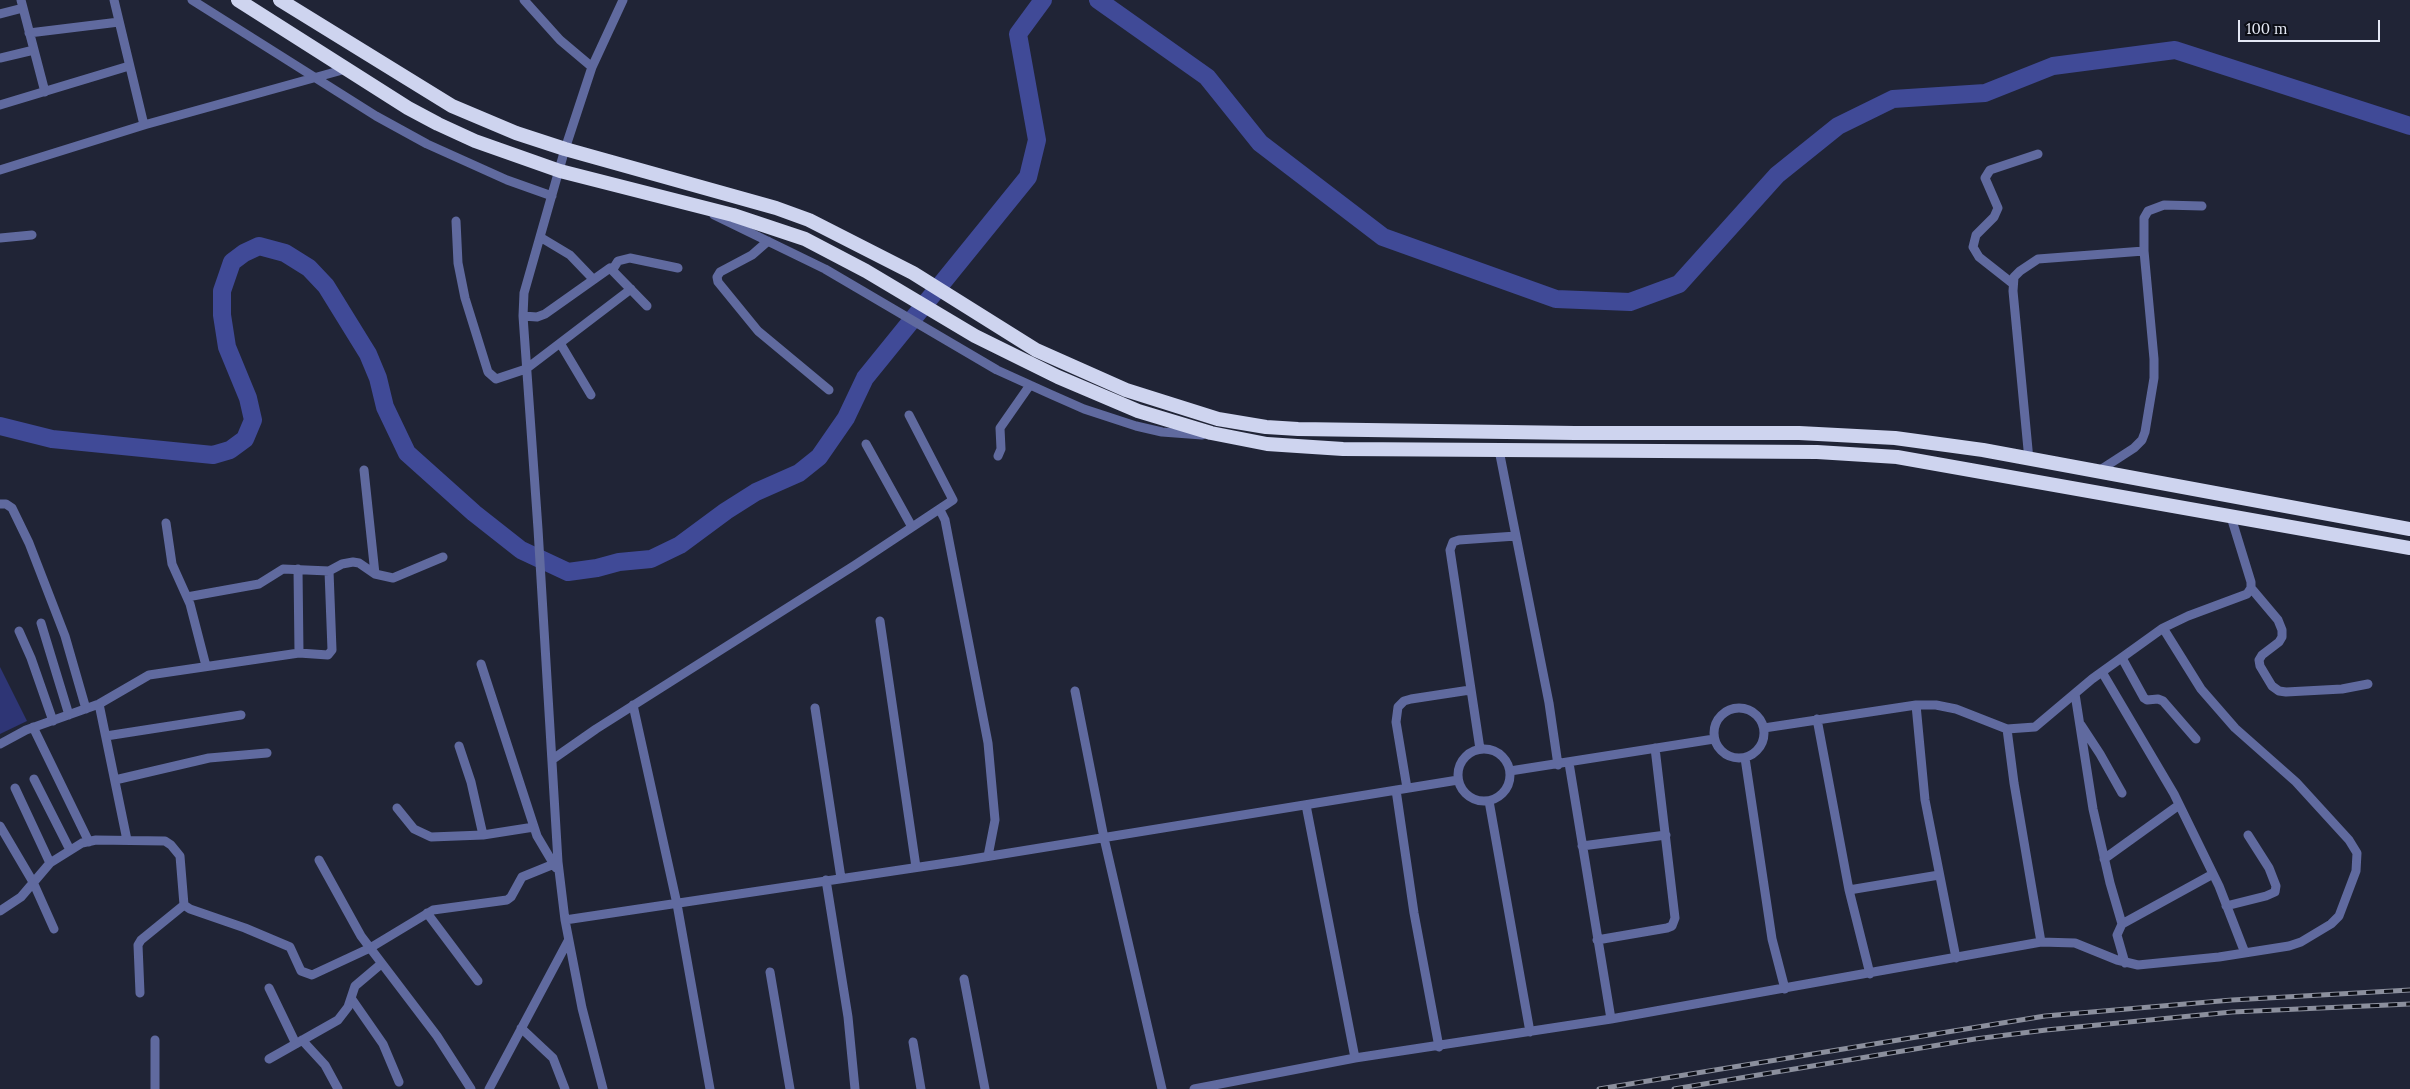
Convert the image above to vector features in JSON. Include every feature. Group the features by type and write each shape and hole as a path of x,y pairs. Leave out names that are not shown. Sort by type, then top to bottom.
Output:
{"highway":[{"path":"238,0 346,69 438,124 511,155 560,171 688,203 774,228 804,239 866,271 947,320 1009,354 1138,411 1224,436 1267,444 1305,447 1816,452 1897,457 2410,548"},
{"path":"280,0 452,106 516,132 565,149 776,208 810,220 914,273 1036,350 1077,370 1126,390 1218,419 1242,424 1298,429 1848,434 1946,444 2410,529"}],"street":[{"path":"114,0 144,124"},
{"path":"192,0 427,144 507,180 552,196"},
{"path":"524,0 560,40 592,67"},
{"path":"604,1089 582,1008 564,920 557,868 553,759 523,316 524,293 565,149 592,67 623,0"},
{"path":"0,14 22,4 45,92"},
{"path":"29,33 119,22"},
{"path":"0,58 34,50"},
{"path":"0,105 129,66"},
{"path":"0,170 144,124 346,69"},
{"path":"2012,284 1979,257 1973,247 1976,235 1994,217 1998,208 1985,178 1990,170 2038,154"},
{"path":"688,203 825,269 997,370 1084,410 1162,432 1224,436"},
{"path":"2097,472 2134,448 2145,432 2154,378 2143,227 2148,211 2164,204 2202,206"},
{"path":"456,221 458,263 465,298 488,372 496,379 526,369 631,289"},
{"path":"0,238 32,234"},
{"path":"540,237 570,255 593,279"},
{"path":"768,240 752,255 720,272 717,277 718,282 758,331 829,390"},
{"path":"2029,460 2012,284 2020,271 2038,259 2144,251"},
{"path":"614,270 618,261 630,258 678,268"},
{"path":"523,316 537,317 545,314 610,268 647,306"},
{"path":"560,343 590,395"},
{"path":"998,456 1001,449 1000,428 1030,385"},
{"path":"553,759 633,705 953,500 909,414"},
{"path":"866,444 912,527"},
{"path":"1499,450 1549,703 1558,765"},
{"path":"364,470 375,574"},
{"path":"0,504 12,508 30,543 65,636 86,709"},
{"path":"940,510 945,520 988,742 995,820 988,856"},
{"path":"2231,517 2251,588 2278,620 2282,630 2282,637 2279,642 2262,655 2260,660 2260,666 2272,686 2279,691 2286,692 2342,689 2368,684"},
{"path":"166,523 172,564 195,617 206,666"},
{"path":"1480,749 1450,550 1452,542 1459,540 1516,536"},
{"path":"187,597 252,586 267,580 279,570 329,571 342,564 353,562 359,563 375,574 393,578 442,557"},
{"path":"298,569 299,653"},
{"path":"0,744 33,727 99,704 149,675 299,653 325,655 331,653 329,571"},
{"path":"1764,728 1916,705 1936,705 1956,709 2008,729 2035,727 2102,672 2162,628 2188,616 2242,597 2251,588"},
{"path":"880,621 916,867"},
{"path":"41,623 69,715"},
{"path":"1194,1089 1355,1058 1611,1019 2041,942 2075,943 2125,963 2138,965 2245,953 2301,942 2331,924 2345,904 2356,871 2357,853 2349,840 2296,782 2235,728 2201,689 2162,628"},
{"path":"19,631 31,658 53,720"},
{"path":"2122,658 2144,698 2163,701 2196,739"},
{"path":"481,664 541,846 557,868"},
{"path":"2102,672 2179,806 2213,874 2245,953"},
{"path":"1407,788 1396,722 1398,707 1411,699 1470,690"},
{"path":"1075,691 1104,838 1162,1089"},
{"path":"2075,694 2093,809 2104,859 2122,924"},
{"path":"99,704 127,840"},
{"path":"633,705 677,904 710,1089"},
{"path":"1916,705 1925,800 1956,958"},
{"path":"815,708 841,878"},
{"path":"1730,709 1747,709 1754,712 1764,728 1763,742 1759,749 1745,758 1728,756 1721,751 1714,739 1718,719 1730,709"},
{"path":"106,736 241,715"},
{"path":"1817,719 1849,890 1870,974"},
{"path":"2080,723 2122,793"},
{"path":"33,727 88,842"},
{"path":"2008,729 2014,783 2041,942"},
{"path":"1510,771 1558,765 1714,739"},
{"path":"458,746 471,782 483,835"},
{"path":"1597,940 1667,928 1676,918 1655,748"},
{"path":"1480,749 1496,752 1508,764 1510,771 1510,780 1503,794 1489,801 1481,802 1466,795 1458,780 1460,764 1465,757 1480,749"},
{"path":"115,780 209,758 267,753"},
{"path":"1745,758 1772,939 1785,989"},
{"path":"1569,763 1611,1019"},
{"path":"34,779 70,850"},
{"path":"564,920 1104,838 1458,780"},
{"path":"15,788 50,863"},
{"path":"1396,790 1414,913 1439,1046"},
{"path":"1489,801 1530,1032"},
{"path":"1306,805 1355,1058"},
{"path":"2104,859 2179,806"},
{"path":"397,808 414,829 431,837 483,835 534,827"},
{"path":"0,826 33,882 54,929"},
{"path":"1582,846 1666,835"},
{"path":"2226,906 2275,892 2276,886 2269,868 2248,835"},
{"path":"0,912 22,897 50,863 70,850 88,842 127,840 165,841 177,851 180,856 184,905"},
{"path":"319,860 353,922 370,948 437,1036 471,1089"},
{"path":"184,905 190,909 245,928 290,947 301,971 306,974 318,974 370,948 427,913 440,909 507,900 511,897 522,877 557,868"},
{"path":"2125,963 2116,935 2122,924 2213,874"},
{"path":"1849,890 1940,875"},
{"path":"826,880 848,1017 855,1089"},
{"path":"140,993 138,945 141,940 184,905"},
{"path":"427,913 478,982"},
{"path":"489,1089 568,941"},
{"path":"269,1059 338,1020 344,1013 359,981 381,964"},
{"path":"770,972 790,1089"},
{"path":"964,979 986,1089"},
{"path":"269,988 299,1042 325,1065 338,1089"},
{"path":"351,998 382,1044 399,1082"},
{"path":"521,1028 553,1058 565,1089"},
{"path":"154,1089 155,1040"},
{"path":"914,1042 921,1089"}],"shaded area":[{"path":"0,667 27,721 0,734"}],"waterway":[{"path":"0,426 52,439 213,455 230,450 245,439 253,420 248,398 227,347 222,315 222,291 232,262 244,253 259,246 285,253 309,268 326,286 368,354 378,378 385,407 407,453 474,513 521,550 568,572 597,568 619,562 651,559 680,545 726,511 756,492 799,473 819,457 846,418 865,378 1028,177 1037,140 1018,34 1043,0"},
{"path":"1098,0 1207,77 1260,143 1383,237 1556,299 1630,302 1679,284 1777,175 1838,126 1893,99 1985,93 2053,66 2175,50 2410,126"}],"railway":[{"path":"1599,1089 2045,1016 2232,1000 2410,990"},
{"path":"1674,1089 1975,1039 2046,1030 2232,1012 2410,1004"}]}
